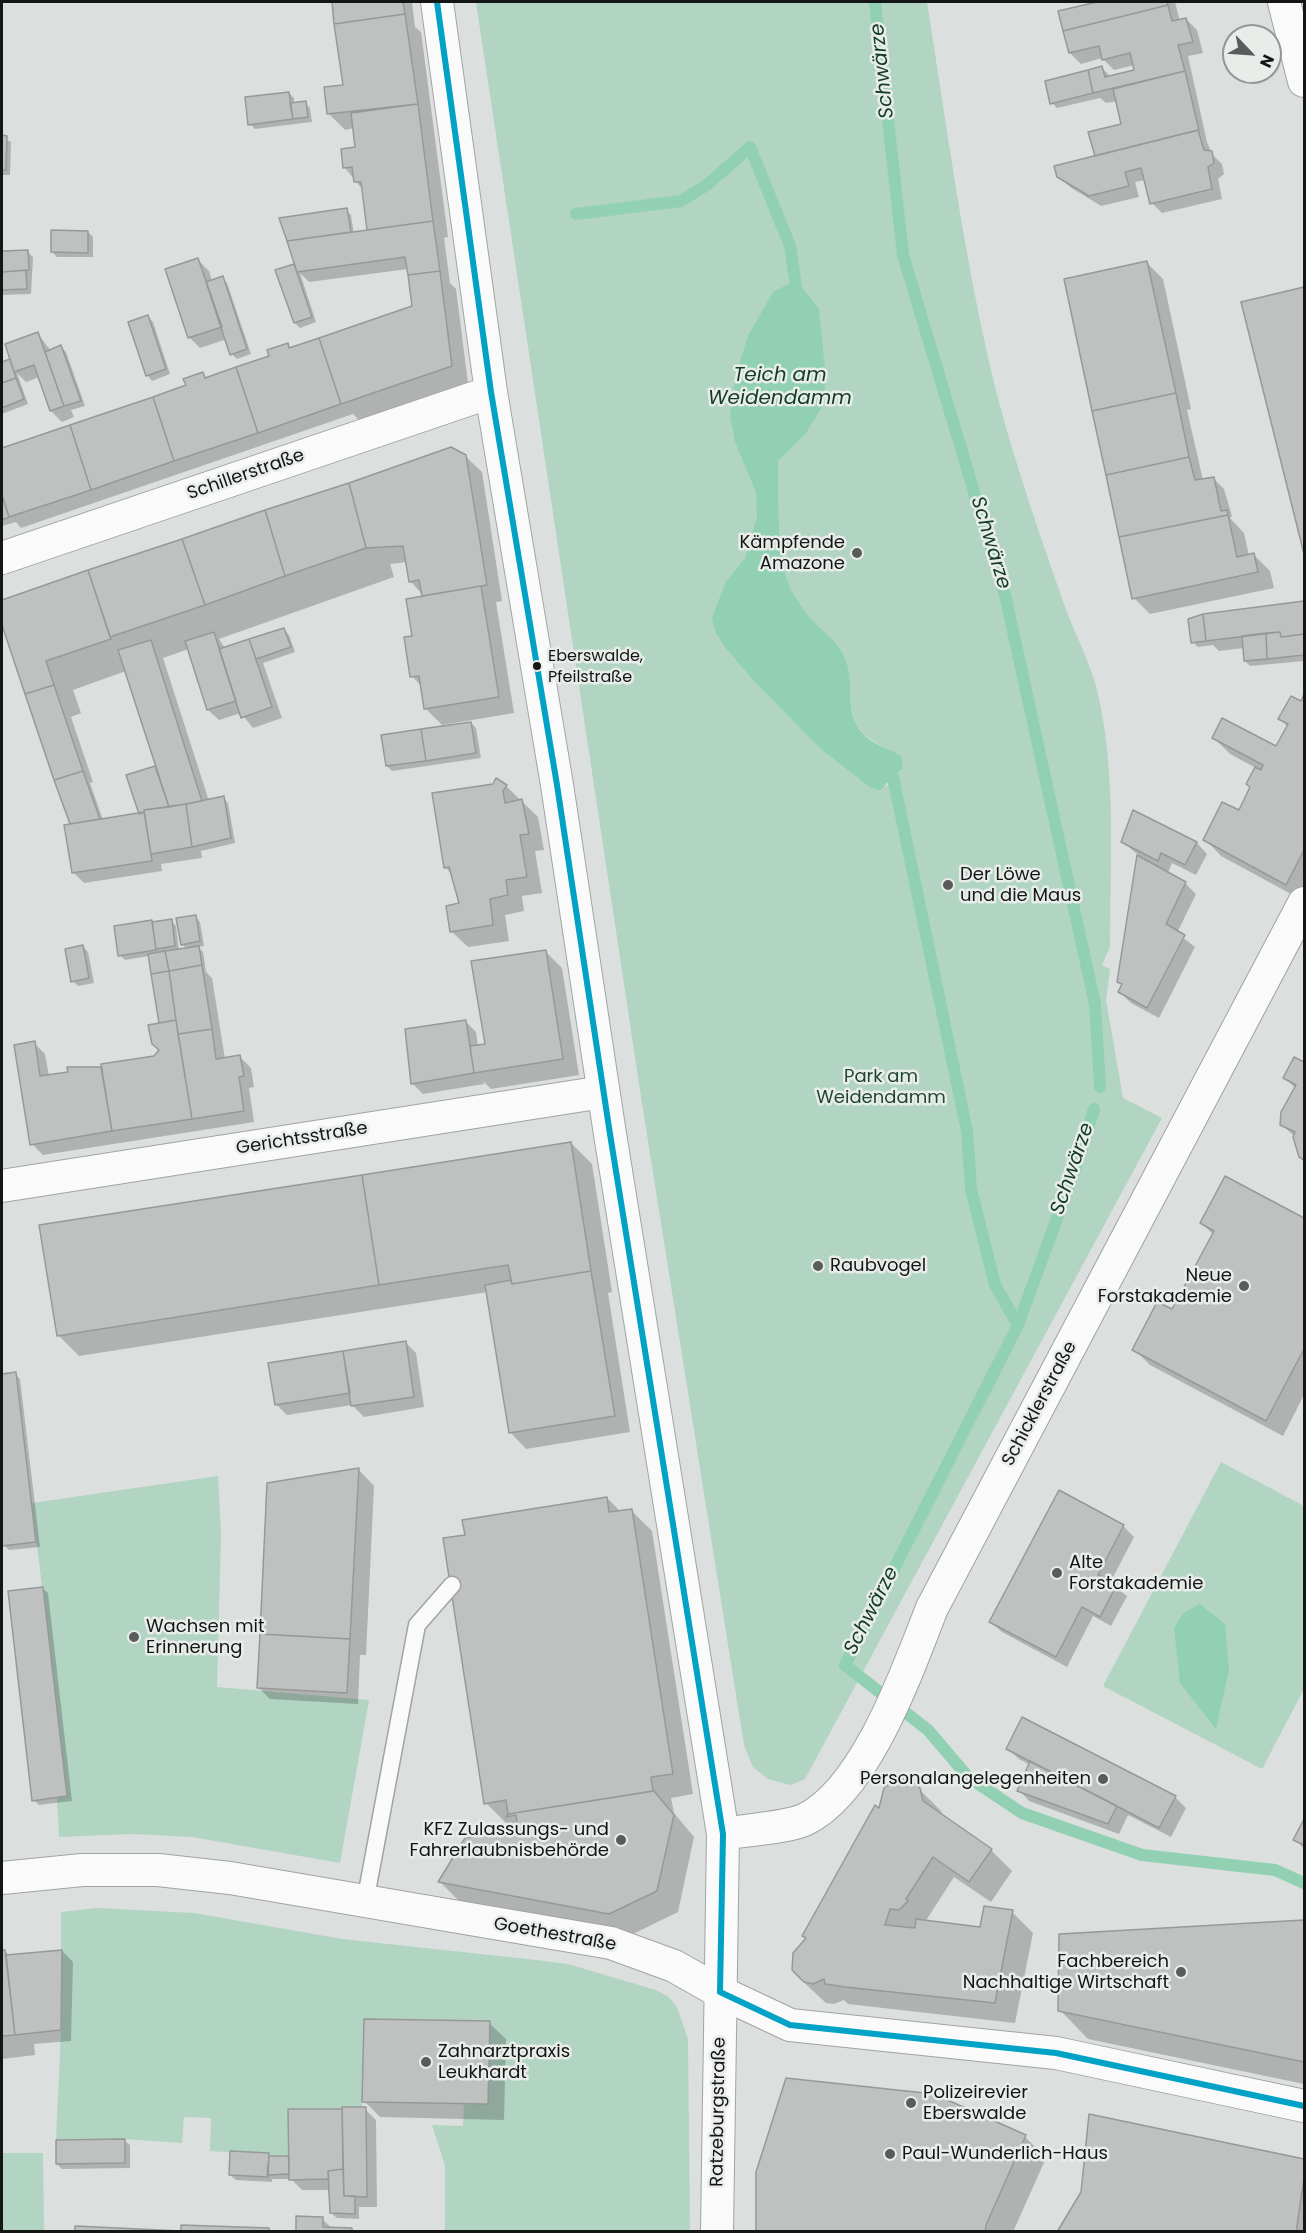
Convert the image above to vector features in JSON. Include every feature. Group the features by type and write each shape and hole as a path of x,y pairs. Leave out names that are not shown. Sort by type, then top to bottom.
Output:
{"street":[{"name":"Ratzeburgstraße","path":"437,2 491,392 557,784 603,1092 723,1834 717,2232"},
{"path":"1284,2 1305,81"},
{"name":"Schillerstraße","path":"2,558 491,392"},
{"name":"Schicklerstraße","path":"723,1834 802,1821 827,1806 850,1778 880,1729 905,1678 932,1608 1305,903"},
{"name":"Gerichtsstraße","path":"2,1186 603,1092"},
{"name":"Goethestraße","path":"2,1878 82,1870 158,1870 230,1878 611,1943 680,1968 720,1992 790,2025 1056,2053 1305,2106"}],"lane":[{"path":"365,1902 417,1625 452,1585"}],"green space":[{"name":"Park am Weidendamm","path":"476,2 927,2 963,227 989,362 1023,484 1064,604 1094,679 1103,721 1110,786 1111,851 1110,947 1102,965 1110,969 1106,1000 1123,1098 1162,1118 805,1779 790,1785 768,1779 753,1767 744,1745 641,1097","holes":["773,292 823,359 826,379 804,436 778,461 782,555 789,584 794,594 805,611 836,644 844,656 850,678 852,710 860,730 870,739 902,757 903,768 886,787 821,749 810,737 726,581 745,558 757,516 764,309"]},
{"path":"1221,1462 1304,1506 1304,1689 1262,1769 1103,1686"},
{"name":"Wachsen mit Erinnerung","path":"218,1476 221,1534 217,1687 369,1700 340,1863 192,1837 132,1834 59,1837 57,1798 67,1796 32,1503"},
{"path":"97,1908 194,1913 342,1939 568,1964 656,1990 669,1997 677,2007 688,2039 690,2231 445,2231 445,2166 432,2125 463,2126 464,2104 488,2104 365,2019 362,2107 289,2110 289,2156 210,2151 211,2118 184,2117 182,2143 125,2139 56,2140 61,2030 61,1912"},
{"path":"2,2153 43,2153 44,2231 2,2231"}],"water":[{"name":"Teich am Weidendamm","path":"796,280 819,309 826,379 822,407 804,436 778,461 782,556 794,594 810,617 836,644 844,656 850,678 852,710 860,730 870,740 902,757 903,768 880,790 871,788 821,749 753,680 725,647 716,633 712,618 726,581 745,558 757,516 756,492 735,442 730,415 736,374 748,336 773,292"},
{"path":"1200,1604 1225,1624 1229,1670 1216,1729 1180,1683 1174,1628 1183,1613"}],"building":[{"path":"332,2 403,2 405,14 334,24"},
{"path":"1097,2 1167,2 1168,5 1063,31 1058,11"},
{"path":"1168,5 1172,21 1186,18 1193,42 1178,45 1185,71 1093,93 1088,70 1102,66 1105,77 1134,70 1130,53 1102,60 1099,46 1069,53 1063,31"},
{"path":"405,14 418,104 327,114 324,87 343,85 334,24"},
{"path":"1088,70 1093,93 1050,104 1045,81"},
{"path":"1185,71 1199,130 1095,156 1088,132 1121,124 1113,89"},
{"path":"289,92 293,119 248,125 245,97"},
{"path":"306,101 308,117 293,119 290,103"},
{"path":"418,104 433,221 367,230 361,182 354,182 352,167 343,168 341,149 355,147 351,113"},
{"path":"1198,130 1204,150 1212,151 1214,163 1208,167 1212,189 1150,204 1141,168 1125,172 1129,186 1089,196 1057,177 1054,166"},
{"path":"2,135 7,136 6,170 2,170"},
{"path":"347,208 351,232 287,241 279,218"},
{"path":"433,221 440,271 408,275 405,257 297,272 287,241"},
{"path":"51,230 88,231 88,253 51,252"},
{"path":"28,250 29,270 2,272 2,251"},
{"path":"198,258 222,327 188,338 165,269"},
{"path":"1147,261 1176,393 1092,411 1064,279"},
{"path":"294,264 312,317 294,323 275,270"},
{"path":"26,270 27,289 2,290 2,272"},
{"path":"440,271 452,366 341,404 319,338 412,306 408,275"},
{"path":"223,276 247,349 230,355 206,282"},
{"path":"1304,287 1304,554 1241,302"},
{"path":"148,315 166,369 146,376 128,322"},
{"path":"38,332 64,406 50,411 34,365 14,372 5,344"},
{"path":"319,338 341,404 258,433 236,367 269,356 267,350 288,343 289,348"},
{"path":"61,345 81,401 64,406 45,352"},
{"path":"10,359 16,378 2,383 2,362"},
{"path":"236,367 258,433 174,461 153,397 186,385 183,379 203,372 205,378"},
{"path":"16,378 24,399 2,408 2,383"},
{"path":"1176,393 1189,457 1106,475 1092,411"},
{"path":"153,397 174,461 91,490 70,425"},
{"path":"70,425 91,490 9,517 2,495 2,448"},
{"path":"451,447 466,455 487,585 422,596 419,580 409,582 403,546 366,548 349,483"},
{"path":"1189,457 1195,480 1214,477 1221,511 1227,510 1228,515 1119,537 1106,475"},
{"path":"349,483 366,548 285,576 265,510"},
{"path":"2,495 9,517 2,520"},
{"path":"265,510 285,576 205,605 182,539"},
{"path":"1228,515 1237,557 1254,553 1258,572 1132,599 1119,537"},
{"path":"182,539 205,605 110,637 88,570"},
{"path":"88,570 111,639 46,661 54,685 25,694 2,625 2,600"},
{"path":"481,586 499,697 424,709 419,676 410,677 404,637 412,636 406,599"},
{"path":"1304,601 1304,634 1281,637 1280,632 1206,641 1203,614"},
{"path":"1203,614 1206,641 1191,643 1188,619"},
{"path":"284,628 291,647 256,659 249,639"},
{"path":"214,632 236,701 207,710 185,641"},
{"path":"1280,632 1281,637 1304,634 1304,655 1267,659 1266,633"},
{"path":"1266,633 1267,659 1244,661 1242,636"},
{"path":"249,639 272,707 241,718 219,649"},
{"path":"151,640 202,801 169,807 118,650"},
{"path":"54,685 83,771 54,780 25,694"},
{"path":"1304,694 1304,850 1286,885 1203,840 1222,802 1239,810 1250,787 1246,784 1255,767 1261,770 1263,765 1212,738 1222,718 1276,746 1288,724 1278,719 1291,696 1301,701"},
{"path":"471,722 476,753 426,761 421,729"},
{"path":"421,729 426,761 386,766 381,735"},
{"path":"155,766 169,807 144,810 139,814 126,775"},
{"path":"83,771 100,819 70,824 54,780"},
{"path":"496,778 507,785 503,791 505,803 522,799 529,834 520,835 527,877 506,880 508,895 490,899 493,925 450,932 446,906 459,903 449,867 444,868 432,793 493,784"},
{"path":"224,796 231,838 192,847 186,804"},
{"path":"186,804 192,847 151,854 144,810"},
{"path":"1133,810 1197,842 1185,865 1161,853 1158,861 1121,842"},
{"path":"144,812 152,861 72,873 64,825"},
{"path":"1137,855 1186,882 1166,924 1185,935 1147,1008 1118,992 1122,984 1117,982"},
{"path":"196,915 200,941 181,945 176,918"},
{"path":"172,919 175,946 156,949 152,922"},
{"path":"152,920 156,950 118,956 114,926"},
{"path":"83,945 89,978 71,982 65,949"},
{"path":"199,946 202,965 169,971 165,951"},
{"path":"546,950 563,1059 474,1073 470,1046 485,1044 471,961"},
{"path":"165,951 169,971 151,974 148,954"},
{"path":"202,965 212,1029 178,1034 169,971"},
{"path":"169,971 176,1020 159,1023 151,974"},
{"path":"176,1020 192,1119 112,1131 101,1064 154,1056 159,1050 152,1044 148,1025"},
{"path":"466,1020 474,1073 411,1084 405,1029"},
{"path":"212,1029 216,1059 240,1055 244,1076 239,1077 244,1111 192,1119 178,1034"},
{"path":"35,1041 40,1076 68,1072 67,1067 101,1067 112,1131 30,1145 14,1045"},
{"path":"1294,1057 1304,1062 1304,1160 1299,1157 1293,1137 1295,1132 1280,1125 1281,1112 1296,1085 1283,1078"},
{"path":"571,1142 591,1271 512,1284 508,1265 379,1285 362,1175"},
{"path":"362,1175 379,1285 57,1336 39,1225"},
{"name":"Neue Forstakademie","path":"1225,1176 1304,1218 1304,1349 1266,1421 1132,1350 1157,1302 1172,1309 1214,1231 1200,1223"},
{"path":"591,1271 615,1416 509,1433 485,1285 511,1280 512,1284"},
{"path":"406,1341 414,1397 351,1406 343,1351"},
{"path":"343,1351 350,1393 275,1405 268,1363"},
{"path":"16,1372 36,1542 2,1546 2,1374"},
{"path":"359,1468 350,1639 260,1634 267,1483"},
{"name":"Alte Forstakademie","path":"1059,1490 1124,1525 1098,1575 1117,1584 1100,1617 1082,1607 1056,1657 989,1622"},
{"path":"607,1497 609,1512 632,1509 673,1774 651,1777 653,1791 508,1814 506,1800 484,1804 443,1538 465,1535 462,1520"},
{"path":"43,1587 67,1796 32,1801 8,1591"},
{"path":"260,1634 350,1639 347,1693 257,1688"},
{"name":"Personalangelegenheiten","path":"1022,1717 1176,1796 1159,1828 1006,1749"},
{"path":"1030,1761 1117,1806 1108,1824 1017,1791"},
{"path":"896,1779 909,1779 920,1788 923,1801 992,1849 969,1882 933,1857 906,1899 908,1901 899,1910 890,1909 885,1925 915,1928 916,1919 980,1927 984,1906 1013,1910 995,2003 845,1987 825,1984 824,1979 813,1984 804,1982 792,1970 793,1953 806,1938 802,1936 875,1805 879,1808 884,1788"},
{"path":"654,1791 674,1815 657,1891 609,1914 438,1882 465,1838 518,1830 516,1815 506,1817 508,1814"},
{"path":"1304,1819 1304,1845 1293,1840"},
{"name":"Fachbereich Nachhaltige Wirtschaft","path":"1304,1920 1304,2062 1058,2011 1059,1934"},
{"path":"2,1950 5,1950 15,2035 2,2036"},
{"path":"62,1950 61,2030 15,2035 6,1955"},
{"name":"Zahnarztpraxis Leukhardt","path":"364,2019 490,2021 488,2104 362,2102"},
{"name":"Paul-Wunderlich-Haus","path":"786,2078 934,2094 1026,2135 986,2225 985,2232 756,2232 756,2172"},
{"path":"342,2107 366,2107 367,2197 344,2196"},
{"path":"288,2109 342,2109 343,2169 328,2171 329,2179 289,2180"},
{"name":"Paul-Wunderlich-Haus","path":"1089,2114 1304,2159 1304,2178 1296,2232 1057,2232 1081,2192"},
{"path":"125,2139 125,2163 56,2164 56,2140"},
{"path":"230,2151 269,2153 268,2177 229,2175"},
{"path":"269,2156 289,2156 289,2174 267,2175"},
{"path":"343,2169 344,2196 355,2196 355,2214 330,2213 328,2171"},
{"path":"296,2216 323,2217 323,2227 352,2228 352,2232 296,2232"},
{"path":"181,2225 269,2228 269,2232 181,2232"},
{"path":"75,2226 181,2231 181,2232 75,2232"}],"waterway":[{"name":"Schwärze","path":"875,2 903,255 1005,595 1095,1004 1100,1087"},
{"path":"576,214 681,201 707,185 750,147 790,246 797,294"},
{"path":"880,769 893,777 967,1131 971,1189 995,1285 1018,1325"},
{"name":"Schwärze","path":"1094,1109 1079,1158 1018,1325 845,1665 928,1730 968,1777 1022,1813 1142,1855 1275,1870 1304,1883"}],"transit line":[{"path":"437,2 491,392 557,785 610,1134 723,1834 720,1992"},
{"path":"720,1992 790,2025 1056,2053 1304,2106"}],"place":[{"name":"Kämpfende Amazone","path":"857,553"},
{"name":"Eberswalde, Pfeilstraße","path":"537,666"},
{"name":"Der Löwe und die Maus","path":"948,885"},
{"name":"Raubvogel","path":"818,1266"},
{"name":"Neue Forstakademie","path":"1244,1286"},
{"name":"Alte Forstakademie","path":"1057,1573"},
{"name":"Wachsen mit Erinnerung","path":"134,1637"},
{"name":"Personalangelegenheiten","path":"1103,1779"},
{"name":"KFZ Zulassungs- und Fahrerlaubnisbehörde","path":"621,1840"},
{"name":"Fachbereich Nachhaltige Wirtschaft","path":"1181,1972"},
{"name":"Zahnarztpraxis Leukhardt","path":"426,2062"},
{"name":"Polizeirevier Eberswalde","path":"911,2103"},
{"name":"Paul-Wunderlich-Haus","path":"890,2154"}]}
